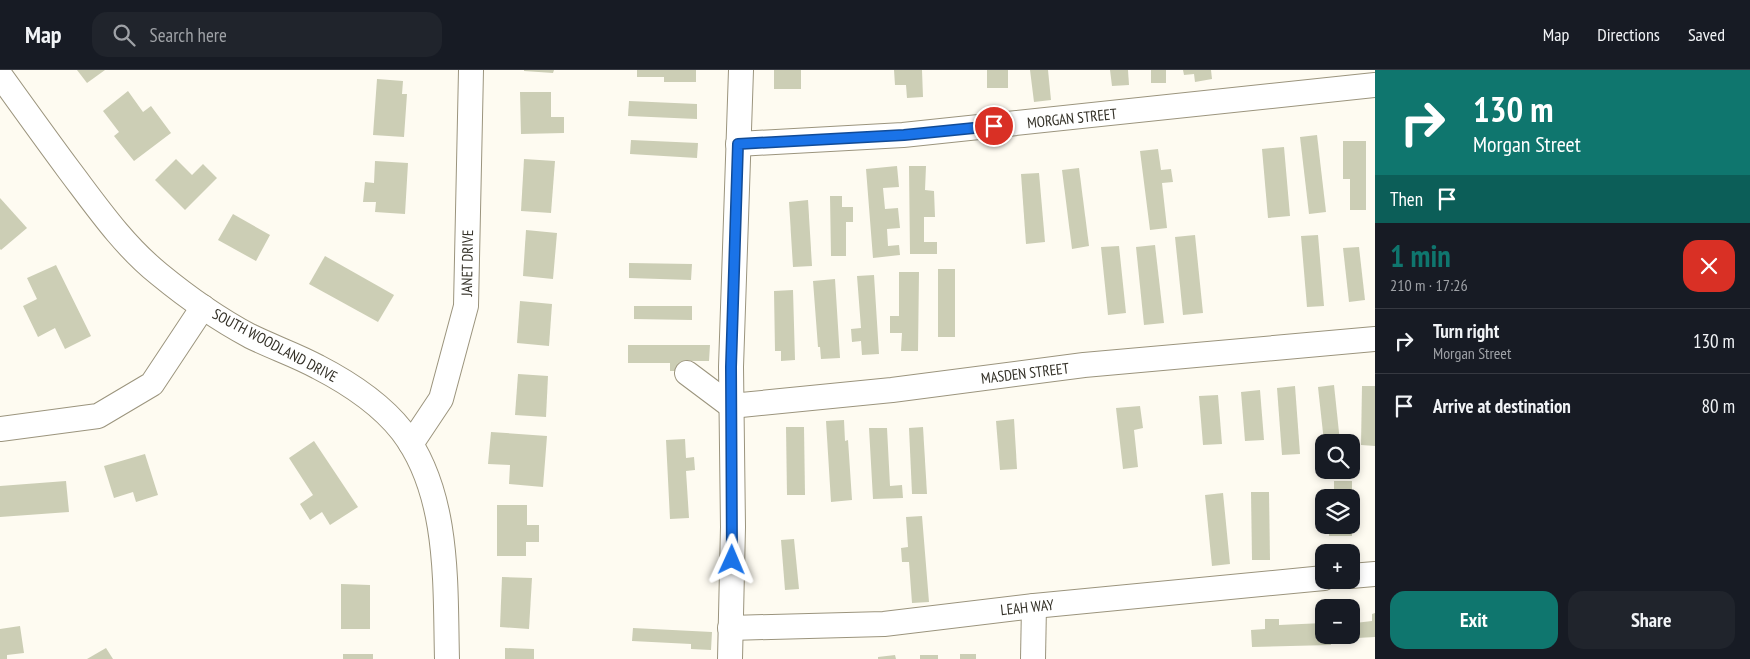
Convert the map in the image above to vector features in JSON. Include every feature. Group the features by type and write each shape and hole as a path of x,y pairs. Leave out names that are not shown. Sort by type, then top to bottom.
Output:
{"street":[{"name":"JANET DRIVE","path":"411,444 441,399 466,306 471,70"},
{"path":"730,659 733,526 731,406 741,70"},
{"name":"SOUTH WOODLAND DRIVE","path":"0,75 104,217 157,273 203,307 250,336 317,366 349,384 377,405 401,430 419,459 432,492 439,526 443,561 447,659"},
{"name":"MORGAN STREET","path":"738,144 913,134 1375,85"},
{"path":"0,429 98,416 152,384 203,307"},
{"name":"MASDEN STREET","path":"731,406 892,390 1084,365 1375,339"},
{"path":"687,373 731,406"},
{"path":"1360,575 1375,574"},
{"name":"LEAH WAY","path":"730,628 884,624 1034,606 1315,579"},
{"path":"1032,659 1034,606"}],"building":[{"path":"77,70 105,70 87,83"},
{"path":"524,70 554,70 553,73"},
{"path":"637,70 696,70 696,82 664,82 664,77 637,77"},
{"path":"774,70 801,70 801,89 774,89"},
{"path":"894,70 922,70 923,97 907,98 906,85 895,85"},
{"path":"987,70 1008,70 1008,88 987,88"},
{"path":"1030,70 1048,70 1051,100 1034,102"},
{"path":"1110,70 1128,70 1129,85 1112,86"},
{"path":"1151,70 1166,70 1166,83 1151,83"},
{"path":"1183,70 1211,70 1212,79 1195,82 1194,74 1184,75"},
{"path":"377,79 403,81 402,94 407,94 404,137 373,135"},
{"path":"128,91 143,112 151,106 171,133 134,161 114,136 119,132 103,111"},
{"path":"520,92 551,92 551,117 564,117 564,133 521,134"},
{"path":"629,101 697,104 697,119 628,116"},
{"path":"1317,135 1326,212 1309,214 1300,137"},
{"path":"631,140 698,143 697,158 630,154"},
{"path":"1343,141 1366,141 1366,210 1350,210 1350,179 1343,179"},
{"path":"1284,147 1290,216 1268,218 1262,149"},
{"path":"1158,149 1161,170 1171,169 1173,182 1162,183 1167,228 1150,230 1140,151"},
{"path":"176,159 192,175 203,164 217,178 185,210 155,180"},
{"path":"524,159 555,161 551,213 521,211"},
{"path":"375,161 408,163 405,214 375,212 376,202 363,202 365,182 374,183"},
{"path":"897,166 899,187 883,188 885,209 898,208 900,228 887,229 888,246 899,245 900,255 873,258 866,169"},
{"path":"909,166 926,166 925,190 934,191 935,217 924,217 924,242 937,242 937,254 910,254"},
{"path":"1079,168 1089,246 1072,249 1062,170"},
{"path":"1039,173 1045,242 1026,244 1021,174"},
{"path":"830,196 842,196 842,207 853,207 853,222 846,222 846,256 831,256"},
{"path":"0,198 27,228 1,250 0,249"},
{"path":"808,200 812,266 793,267 789,202"},
{"path":"233,214 270,235 256,261 218,240"},
{"path":"526,230 557,233 553,279 523,276"},
{"path":"1195,235 1203,313 1183,315 1175,237"},
{"path":"1318,235 1324,306 1307,307 1301,236"},
{"path":"1155,245 1164,323 1144,325 1136,247"},
{"path":"1119,246 1126,313 1108,315 1101,247"},
{"path":"1359,247 1365,300 1349,302 1343,248"},
{"path":"325,256 394,295 378,322 309,284"},
{"path":"629,263 692,264 691,280 629,278"},
{"path":"56,265 91,336 65,349 55,328 38,337 23,306 37,299 27,278"},
{"path":"938,269 955,269 955,337 938,337"},
{"path":"899,272 919,272 918,351 901,351 902,333 890,333 890,316 899,316"},
{"path":"874,275 879,354 862,355 861,341 852,342 851,329 861,328 857,276"},
{"path":"835,279 840,358 821,359 820,347 818,347 813,281"},
{"path":"793,290 795,360 781,361 781,351 775,351 774,291"},
{"path":"520,301 552,304 549,346 517,343"},
{"path":"634,306 692,306 692,320 634,319"},
{"path":"628,345 710,345 709,361 692,361 692,371 670,371 670,363 628,363"},
{"path":"518,374 548,376 546,417 515,415"},
{"path":"1334,385 1339,434 1323,434 1318,387"},
{"path":"1295,386 1300,454 1282,455 1277,388"},
{"path":"1362,386 1375,386 1375,446 1361,445"},
{"path":"1260,390 1264,440 1245,441 1241,392"},
{"path":"1218,395 1222,444 1203,445 1199,396"},
{"path":"1140,406 1143,428 1134,430 1138,467 1123,469 1116,408"},
{"path":"1014,419 1017,469 1000,470 996,421"},
{"path":"844,420 845,441 848,440 852,500 831,502 826,421"},
{"path":"786,427 804,427 805,495 787,495"},
{"path":"923,427 927,494 912,494 909,428"},
{"path":"869,428 887,428 890,486 902,485 903,498 873,499"},
{"path":"491,432 547,436 543,487 509,484 510,465 488,464"},
{"path":"685,439 686,458 694,457 695,470 686,471 689,518 670,519 666,440"},
{"path":"314,441 358,507 330,525 322,512 310,520 300,504 313,495 289,458"},
{"path":"145,454 158,495 136,502 133,492 114,498 104,466"},
{"path":"66,481 69,512 0,517 0,486"},
{"path":"1334,481 1352,481 1352,489 1334,489"},
{"path":"1251,492 1269,492 1270,560 1252,560"},
{"path":"1223,493 1230,564 1212,566 1205,495"},
{"path":"497,505 527,505 527,525 539,525 539,542 526,542 526,556 497,556"},
{"path":"922,516 929,602 912,603 909,562 902,562 901,548 908,547 906,517"},
{"path":"1329,534 1352,534 1352,536 1329,536"},
{"path":"794,539 799,589 785,590 781,540"},
{"path":"502,577 532,578 529,629 500,627"},
{"path":"341,584 370,585 370,629 341,629"},
{"path":"1375,613 1375,637 1360,638 1360,622 1372,621 1372,614"},
{"path":"1265,619 1279,619 1279,625 1315,623 1315,644 1331,645 1252,647 1251,630 1265,629"},
{"path":"20,626 24,653 7,655 7,659 0,659 0,629"},
{"path":"633,628 712,632 711,650 691,649 691,644 632,641"},
{"path":"106,648 113,659 87,659"},
{"path":"505,648 534,649 534,659 505,659"},
{"path":"343,654 373,654 373,659 343,659"},
{"path":"960,654 976,654 976,659 960,659"},
{"path":"895,655 896,659 878,659 878,657"},
{"path":"920,655 938,655 938,659 920,659"}],"route":[{"path":"732,560 731,367 738,144 904,135 994,126"}]}
